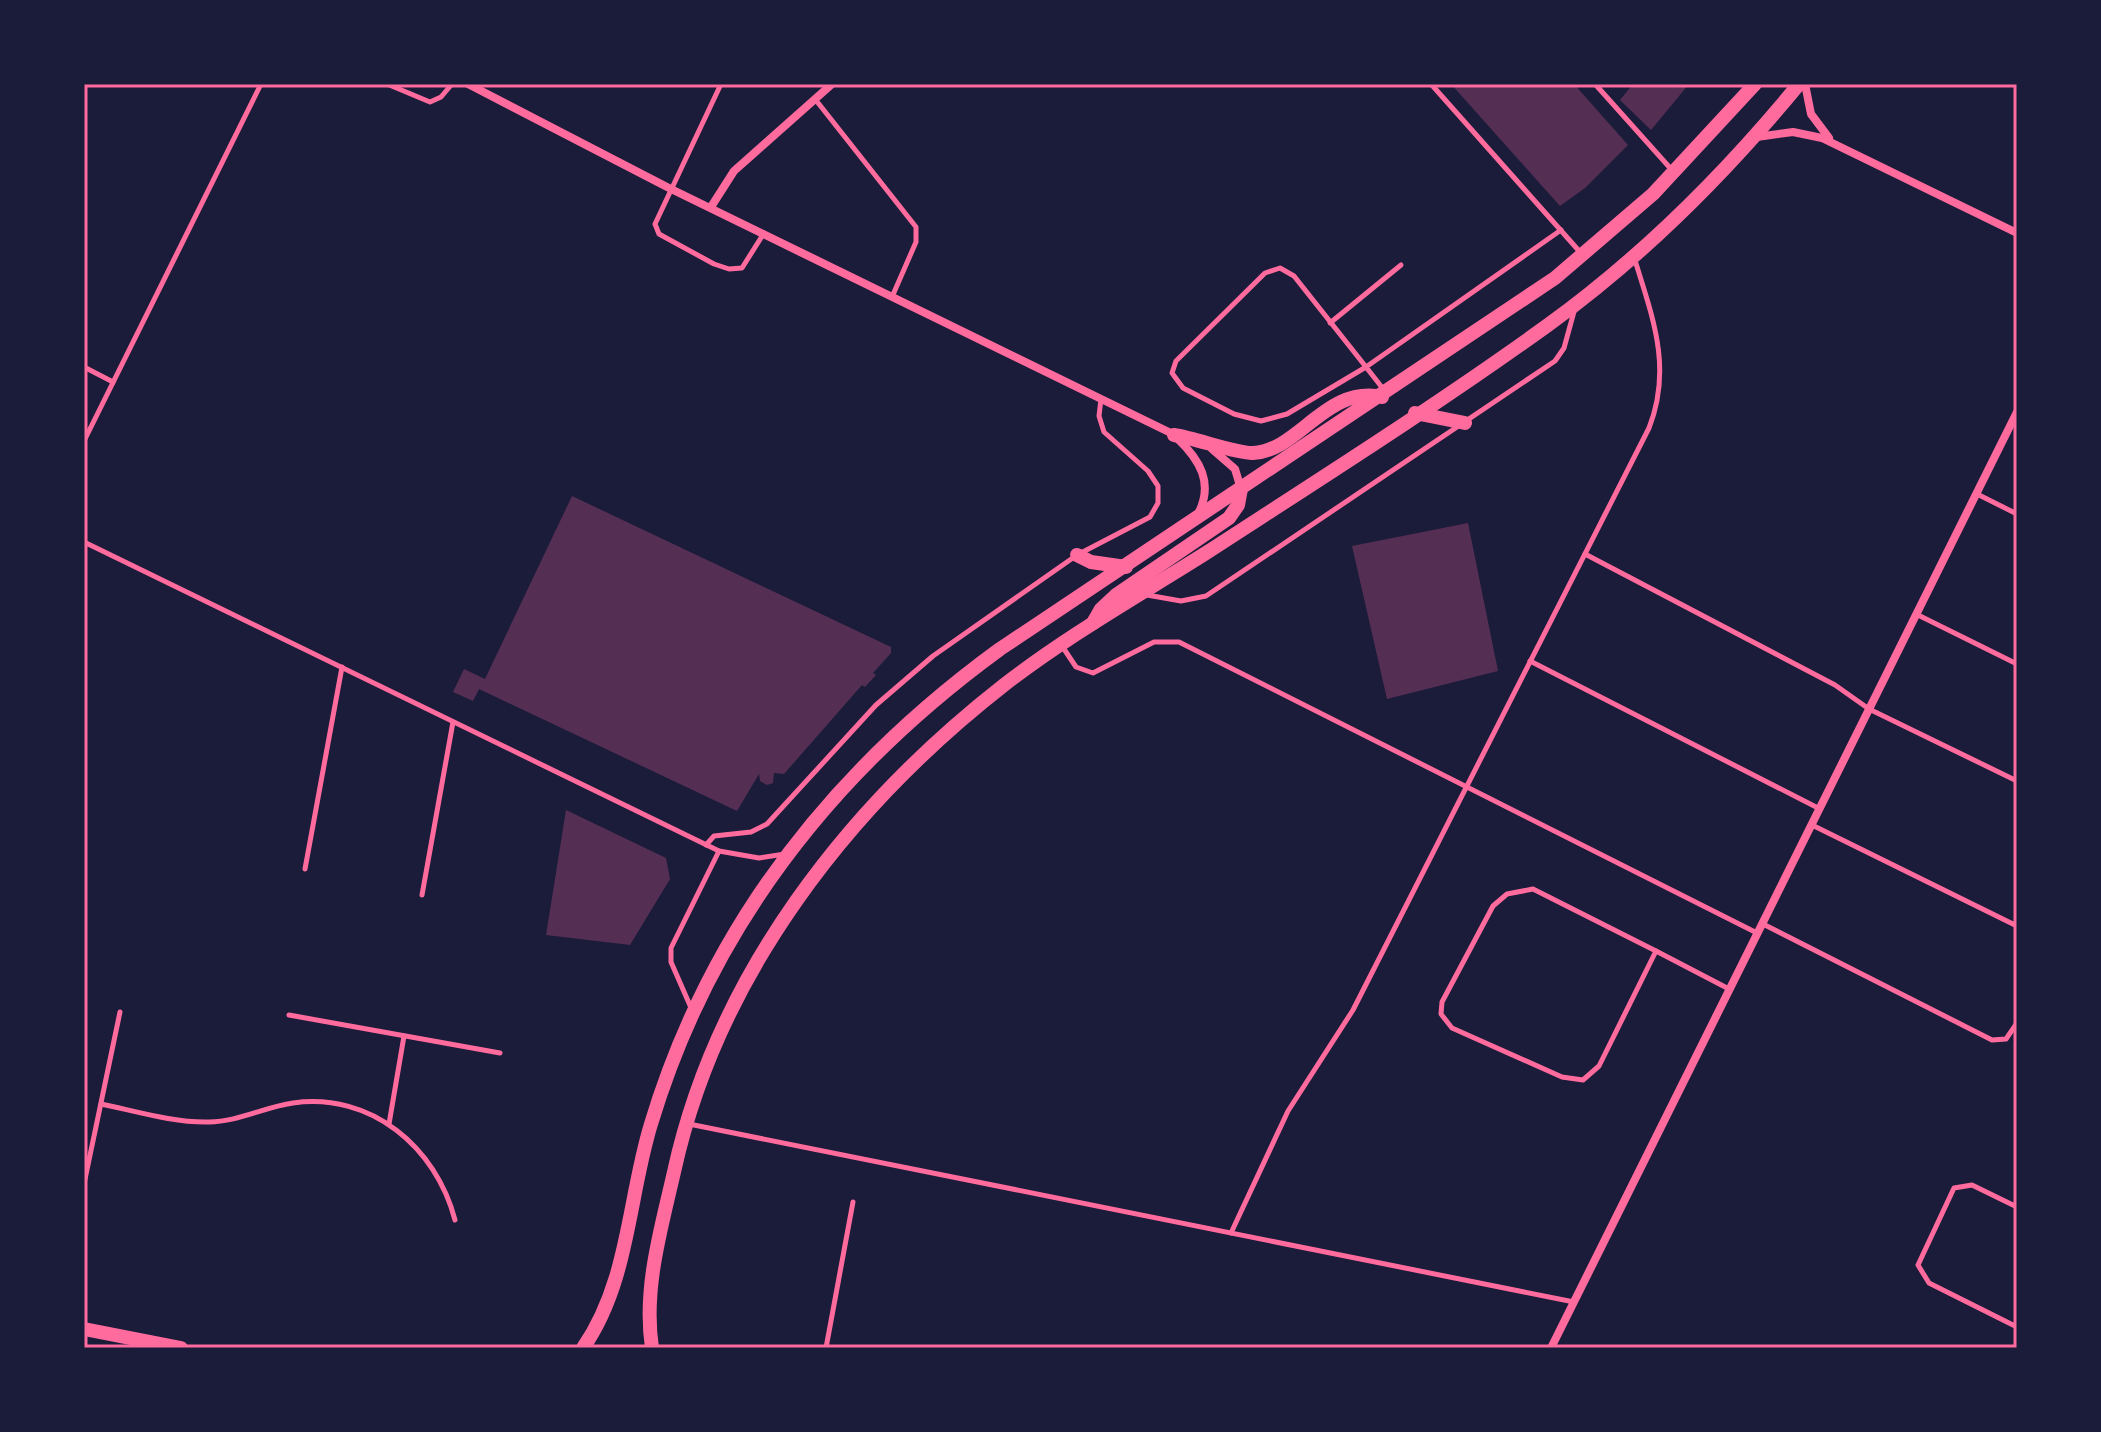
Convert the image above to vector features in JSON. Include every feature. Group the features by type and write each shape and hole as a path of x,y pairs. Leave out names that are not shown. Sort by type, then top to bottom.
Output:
{"street":[{"path":"468,84 669,188 1174,435 1221,454 1235,469 1241,489 1238,505 1229,518 1108,601 1091,627"},
{"path":"711,207 734,171 832,84"},
{"path":"583,1348 613,1292 651,1122 694,1014 736,932 785,853 848,780 919,712 1000,649 1516,307 1583,255 1675,173 1755,84"},
{"path":"652,1348 649,1307 652,1274 687,1123 706,1071 761,958 795,900 834,848 898,778 1003,686 1576,304 1692,202 1802,84"},
{"path":"1802,84 1811,114 1835,144"},
{"path":"1751,139 1793,132 1835,144 2017,233"},
{"path":"1174,435 1199,438 1252,454 1277,444 1346,399 1364,394 1384,395"},
{"path":"1551,1348 2017,412"},
{"path":"1415,413 1465,423"},
{"path":"1174,435 1195,456 1205,477 1204,499 1194,520"},
{"path":"1077,555 1091,562 1126,567"},
{"path":"86,1328 181,1348"}],"lane":[{"path":"84,441 261,84"},
{"path":"387,84 430,102 441,97 452,84"},
{"path":"721,84 669,188 655,224 659,234 695,255 729,269 742,268 764,233"},
{"path":"1431,84 1583,255"},
{"path":"1595,84 1675,173"},
{"path":"815,99 916,227 916,242 892,297"},
{"path":"1384,395 1366,367 1290,272 1274,268 1265,273 1176,361 1174,379 1183,388 1234,414 1261,421 1287,414 1366,367 1561,230"},
{"path":"1231,1233 1288,1111 1353,1010 1649,428 1660,395 1660,343 1633,256"},
{"path":"1330,323 1401,265"},
{"path":"1142,594 1181,601 1206,596 1465,423 1555,361 1564,348 1576,304"},
{"path":"84,367 113,382"},
{"path":"706,845 714,836 751,832 767,824 850,732 904,680 962,633 1077,555 1144,522 1158,503 1154,478 1104,432 1099,416 1101,399"},
{"path":"1976,494 2017,514"},
{"path":"84,542 719,851 759,858 785,853"},
{"path":"1585,554 1835,685 1869,709 2017,781"},
{"path":"1916,614 2017,664"},
{"path":"1061,645 1076,667 1087,673 1154,642 1179,642 1466,787 1992,1040 2006,1039 2017,1023"},
{"path":"1530,661 1820,809"},
{"path":"305,869 342,667"},
{"path":"422,895 453,722"},
{"path":"1812,825 2017,926"},
{"path":"694,1014 671,962 671,948 719,851"},
{"path":"1656,951 1599,1066 1583,1080 1562,1077 1452,1028 1441,1014 1442,1002 1493,906 1515,890 1541,891 1656,951 1730,990"},
{"path":"84,1184 120,1012"},
{"path":"289,1015 500,1053"},
{"path":"389,1124 404,1036"},
{"path":"101,1104 209,1122 293,1103 326,1102 359,1109 389,1124 415,1145 435,1171 455,1220"},
{"path":"687,1123 1575,1302"},
{"path":"2017,1207 1972,1185 1954,1188 1918,1265 1929,1283 2017,1327"},
{"path":"826,1348 853,1202"}],"building":[{"path":"1451,84 1574,84 1628,145 1585,188 1560,206"},
{"path":"1633,84 1689,84 1651,130 1620,100"},
{"path":"572,496 891,647 891,653 873,673 876,675 865,687 862,685 784,774 774,773 773,783 767,785 760,781 759,774 737,811 479,689 473,701 453,692 464,669 485,679"},
{"path":"1468,523 1498,671 1387,699 1352,546"},
{"path":"566,810 666,858 670,879 630,945 546,935"}]}
